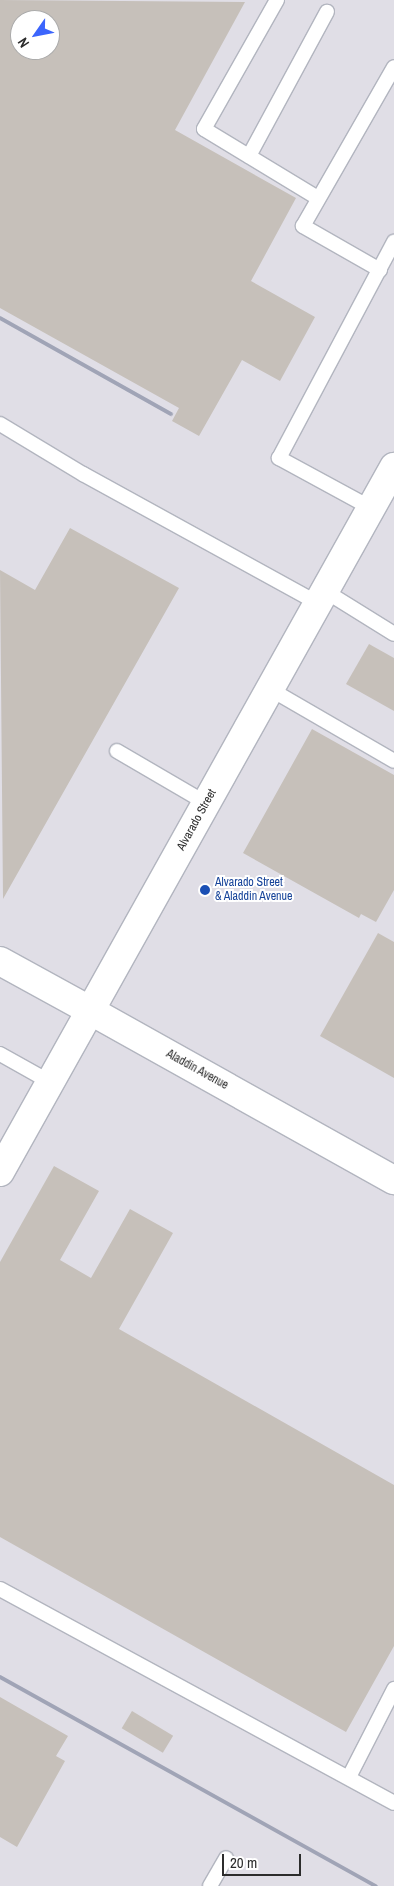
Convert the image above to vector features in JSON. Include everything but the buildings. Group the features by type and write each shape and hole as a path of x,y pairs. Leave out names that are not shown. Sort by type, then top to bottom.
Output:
{"street":[{"name":"Alvarado Street","path":"0,1172 394,467"},
{"name":"Aladdin Avenue","path":"0,961 394,1180"}],"lane":[{"path":"277,0 204,129 318,198"},
{"path":"249,156 327,12"},
{"path":"380,270 303,226 394,67"},
{"path":"371,508 279,458 394,242"},
{"path":"0,424 83,474 394,634"},
{"path":"270,689 394,761"},
{"path":"118,751 206,803"},
{"path":"0,1054 50,1082"},
{"path":"0,1589 326,1768 349,1777 394,1803"},
{"path":"349,1777 394,1689"},
{"path":"210,1886 226,1858"}],"shaded area":[{"path":"0,0 394,0 394,1886 0,1886"}],"railway":[{"path":"0,318 171,414"},
{"path":"0,1677 376,1886"}],"place":[{"name":"Alvarado Street & Aladdin Avenue","path":"205,890"}]}
